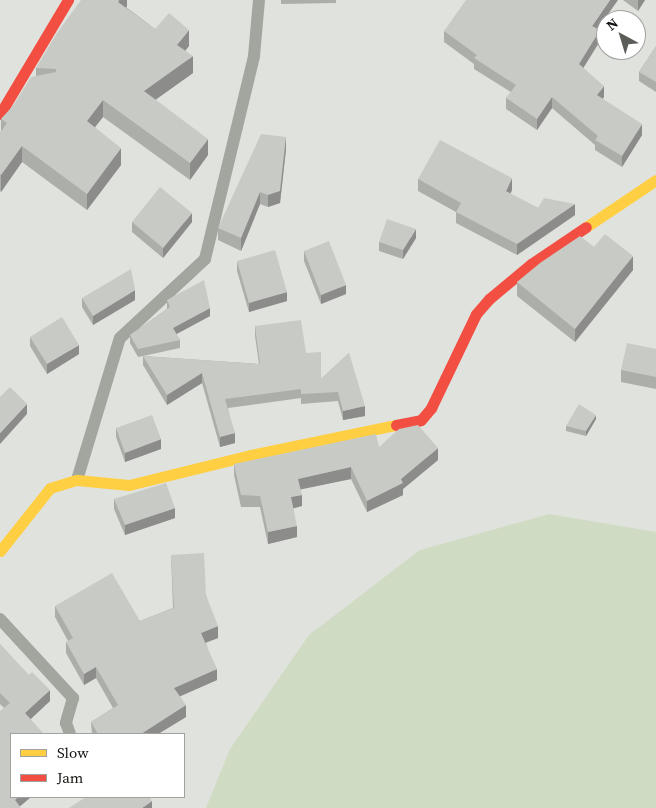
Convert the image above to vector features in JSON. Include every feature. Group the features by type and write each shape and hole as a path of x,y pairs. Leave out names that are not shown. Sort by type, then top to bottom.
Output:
{"street":[{"path":"0,114 68,0"},
{"path":"0,551 50,488 77,480 129,485 250,455 421,420 432,408 476,314 489,299 531,264 656,180"}],"lane":[{"path":"77,480 120,338 205,259 254,56 259,0"},
{"path":"0,619 74,698 66,723 70,733"}],"green space":[{"path":"549,514 656,532 656,808 206,808 230,749 309,635 420,550"}],"building":[{"path":"81,0 119,0 118,2 155,29 169,13 189,30 177,45 193,56 144,91 208,139 190,163 103,100 87,121 121,148 87,194 22,146 0,174 0,133 7,123 1,119 13,106 31,77 56,72 56,69 36,68 57,33"},
{"path":"466,0 610,0 603,10 596,10 596,20 592,26 596,28 596,36 579,64 604,86 597,95 642,124 622,156 595,140 598,136 552,97 537,119 506,98 516,85 474,58 477,55 444,31"},
{"path":"656,46 656,82 639,72"},
{"path":"261,134 286,137 280,191 268,195 260,192 241,238 218,228"},
{"path":"440,140 512,178 506,191 538,208 544,198 575,204 517,244 456,212 461,203 418,179"},
{"path":"160,187 192,213 163,248 132,222"},
{"path":"387,219 416,229 403,250 379,242"},
{"path":"605,234 633,256 575,329 517,282 540,263 580,236 594,247"},
{"path":"329,241 346,285 321,295 304,251"},
{"path":"275,250 287,292 249,303 237,261"},
{"path":"131,269 135,290 93,316 82,298"},
{"path":"204,280 210,308 173,328 180,340 138,349 130,335 170,307 167,300"},
{"path":"62,317 79,345 47,364 30,337"},
{"path":"301,320 306,353 321,352 321,379 349,353 365,406 343,411 338,392 301,394 301,389 225,399 235,433 220,437 202,373 167,395 143,356 260,364 255,326"},
{"path":"627,343 656,349 656,377 621,370"},
{"path":"10,387 27,404 0,433 0,397"},
{"path":"579,404 596,415 586,431 566,426"},
{"path":"152,415 161,439 125,453 116,428"},
{"path":"418,425 438,448 401,479 403,483 367,501 351,467 298,479 302,495 291,497 297,526 268,532 260,496 241,495 234,464 376,434 379,447 399,429"},
{"path":"166,483 175,508 125,525 114,499"},
{"path":"204,553 206,595 218,626 201,633 217,669 174,688 186,705 143,733 97,733 91,722 118,705 96,667 84,674 66,642 73,638 55,606 112,573 140,621 174,608 171,555"},
{"path":"0,644 29,675 32,672 50,690 25,713 43,733 10,733 10,798 17,798 15,800 21,808 0,808 0,711 10,703 0,693"},
{"path":"84,798 150,798 152,801 142,808 69,808"}],"traffic: slow":[{"path":"586,227 656,180"},
{"path":"0,551 50,488 77,480 129,485 251,455 396,425"}],"traffic: jam":[{"path":"0,114 68,0"},
{"path":"396,425 421,420 431,408 476,314 489,299 531,264 586,227"}]}
